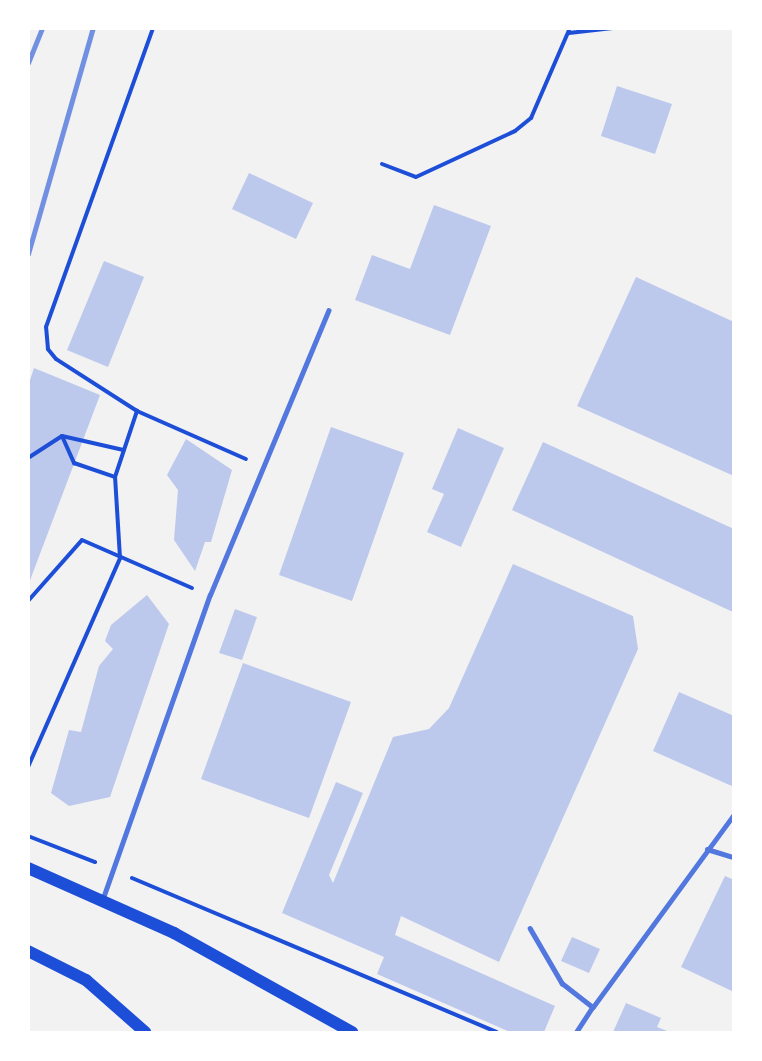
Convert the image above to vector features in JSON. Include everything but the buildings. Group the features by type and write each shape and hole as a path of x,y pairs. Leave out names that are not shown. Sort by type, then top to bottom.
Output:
{"main road":[{"path":"28,868 103,898 352,1032"},
{"path":"28,951 86,980 145,1032"}],"lane":[{"path":"103,898 210,595 261,466 328,311"},
{"path":"577,1032 734,814"},
{"path":"707,849 734,857"},
{"path":"530,928 561,983 593,1007"}],"path":[{"path":"153,28 46,327 48,349 56,359 137,411 261,466"},
{"path":"382,164 416,177 515,131 531,118 569,31 613,28"},
{"path":"28,767 120,558 115,477 137,411"},
{"path":"28,458 62,436 123,450"},
{"path":"62,436 74,463 115,477"},
{"path":"28,601 82,540 210,595"},
{"path":"28,836 497,1032"}],"railway":[{"path":"28,63 42,28"},
{"path":"28,254 93,28"}]}
